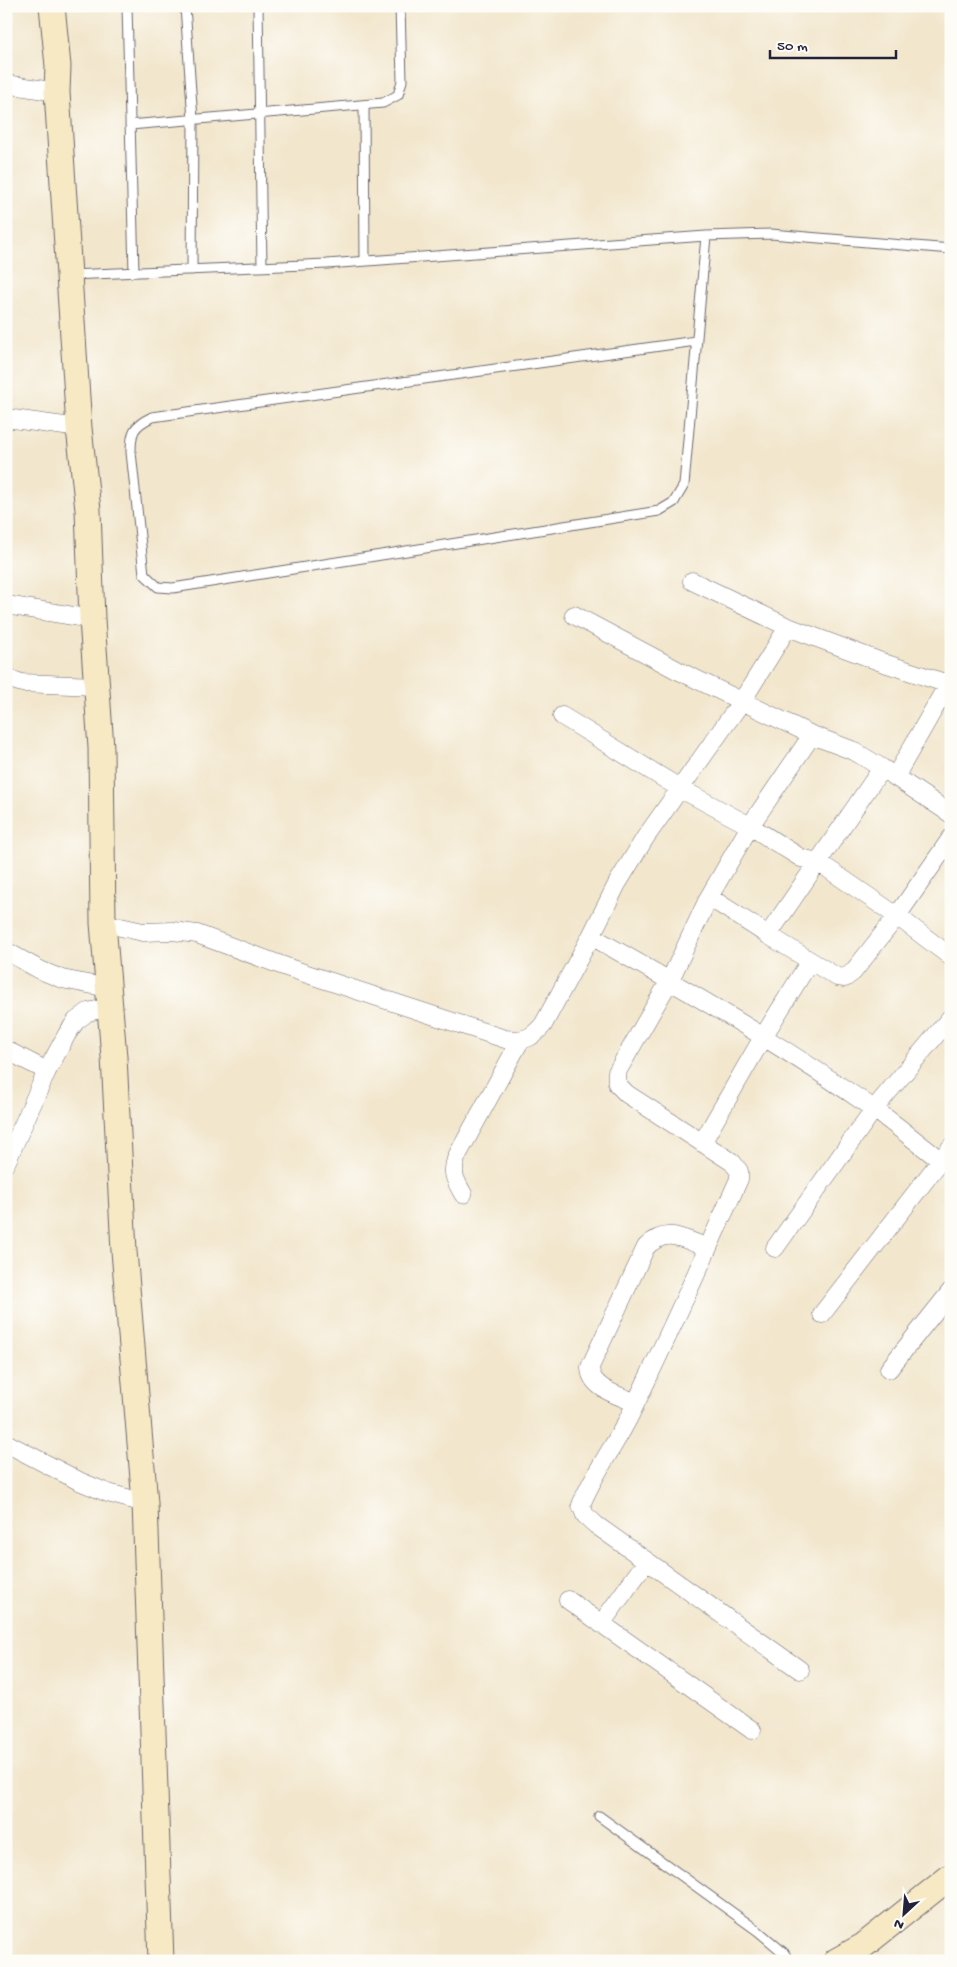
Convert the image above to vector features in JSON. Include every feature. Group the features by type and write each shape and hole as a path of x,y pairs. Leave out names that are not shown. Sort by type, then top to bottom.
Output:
{"street":[{"path":"52,6 58,66 58,92 79,428 88,510 92,619 101,748 103,923 114,1058 124,1251 145,1503 161,1961"},
{"path":"6,84 58,92"},
{"path":"6,418 79,428"},
{"path":"692,581 788,627 884,663 950,682 889,773 818,862 768,935"},
{"path":"6,605 92,619"},
{"path":"574,615 677,670 812,735 854,751 951,814"},
{"path":"103,923 143,932 172,931 197,934 289,968 505,1038 520,1041 533,1036 543,1025 617,884 645,838 742,701 788,627"},
{"path":"6,678 22,683 96,686"},
{"path":"562,716 681,789 750,826 801,858 818,862 897,916 951,958"},
{"path":"800,1670 596,1525 586,1515 582,1505 587,1491 624,1429 739,1179 739,1171 732,1162 627,1094 617,1084 617,1072 670,980 709,897 750,826 812,735"},
{"path":"709,897 837,977 846,978 853,972 897,916 951,838"},
{"path":"591,936 670,980 874,1110 946,1153 822,1314"},
{"path":"6,951 40,970 109,997"},
{"path":"702,1143 810,961"},
{"path":"8,1152 47,1070 67,1034 76,1021 109,997"},
{"path":"775,1248 874,1110 951,1017"},
{"path":"463,1194 455,1180 453,1168 457,1156 520,1041"},
{"path":"6,1050 47,1070"},
{"path":"636,1402 596,1384 590,1375 590,1367 642,1255 646,1247 654,1239 662,1235 669,1235 708,1248"},
{"path":"889,1370 951,1291"},
{"path":"6,1443 79,1481 108,1493 145,1503"},
{"path":"601,1624 646,1562"},
{"path":"568,1600 752,1730"},
{"path":"836,1961 863,1946 951,1876"}],"lane":[{"path":"127,6 134,272"},
{"path":"185,6 193,120 192,270"},
{"path":"258,6 262,267"},
{"path":"130,125 383,103 398,94 402,81 400,6"},
{"path":"364,105 365,261"},
{"path":"70,275 365,261 706,236 771,234 951,249"},
{"path":"696,341 152,417 139,423 131,436 131,452 144,574 158,587 173,588 659,512 674,502 684,485 706,236"},
{"path":"599,1816 758,1931 784,1953 790,1961"}]}
